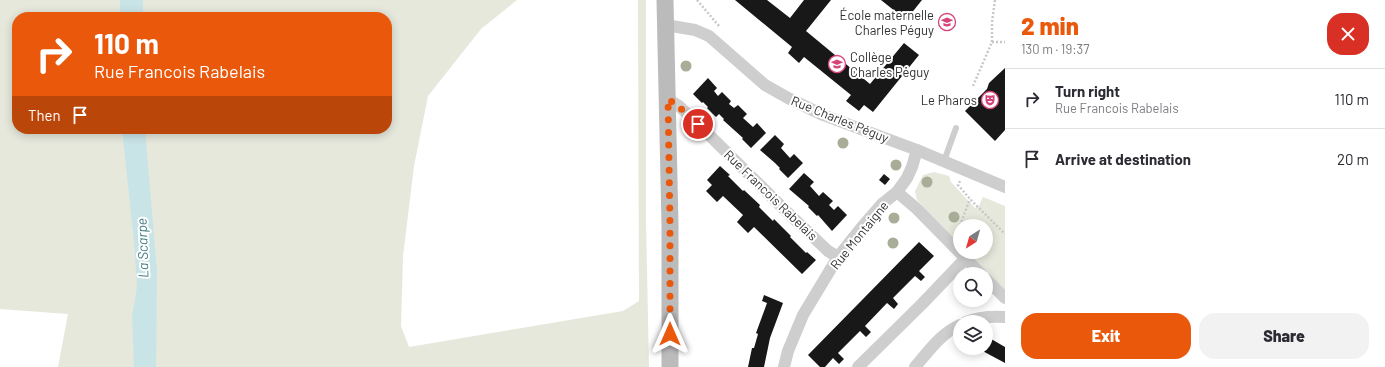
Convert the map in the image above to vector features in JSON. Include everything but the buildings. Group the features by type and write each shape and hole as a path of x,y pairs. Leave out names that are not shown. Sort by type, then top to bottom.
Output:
{"street":[{"path":"665,0 670,225 670,367"},
{"name":"Rue Charles Péguy","path":"666,25 695,30 709,36 765,84 788,98 1005,187"},
{"name":"Rue Francois Rabelais","path":"668,99 698,124 828,251 838,257"},
{"name":"Rue Montaigne","path":"784,367 790,345 803,315 838,257 882,204 897,192 907,178 917,150"},
{"path":"897,192 917,209 952,244"},
{"path":"858,367 965,259 974,267"},
{"path":"993,286 1005,298"},
{"path":"993,316 1005,317"},
{"path":"915,367 932,347 945,334 953,329"}],"lane":[{"path":"944,161 956,128"}],"path":[{"path":"697,0 722,30"},
{"path":"973,86 992,42 992,22 995,0"},
{"path":"992,42 1005,42"},
{"path":"964,170 958,185 1005,234"},
{"path":"952,244 970,199"}],"shaded area":[{"path":"0,0 517,0 481,29 428,96 414,166 403,256 401,326 409,347 623,311 639,301 638,0 646,0 646,221 649,367 58,367 68,314 0,309"},
{"path":"934,172 949,176 951,182 975,208 979,206 983,197 1005,206 1005,290 993,278 993,267 983,267 975,259 993,259 993,219 953,219 953,237 917,200 915,191 923,175"}],"water":[{"path":"120,0 143,0 143,12 120,12"},
{"name":"La Scarpe","path":"123,134 145,134 157,271 156,367 134,367 132,316 137,287 134,241"}],"place":[{"name":"École maternelle Charles Péguy","path":"947,22"},
{"name":"Collège Charles Péguy","path":"837,64"},
{"name":"Le Pharos","path":"990,100"}],"route":[{"path":"670,334 668,99 698,124"}]}
